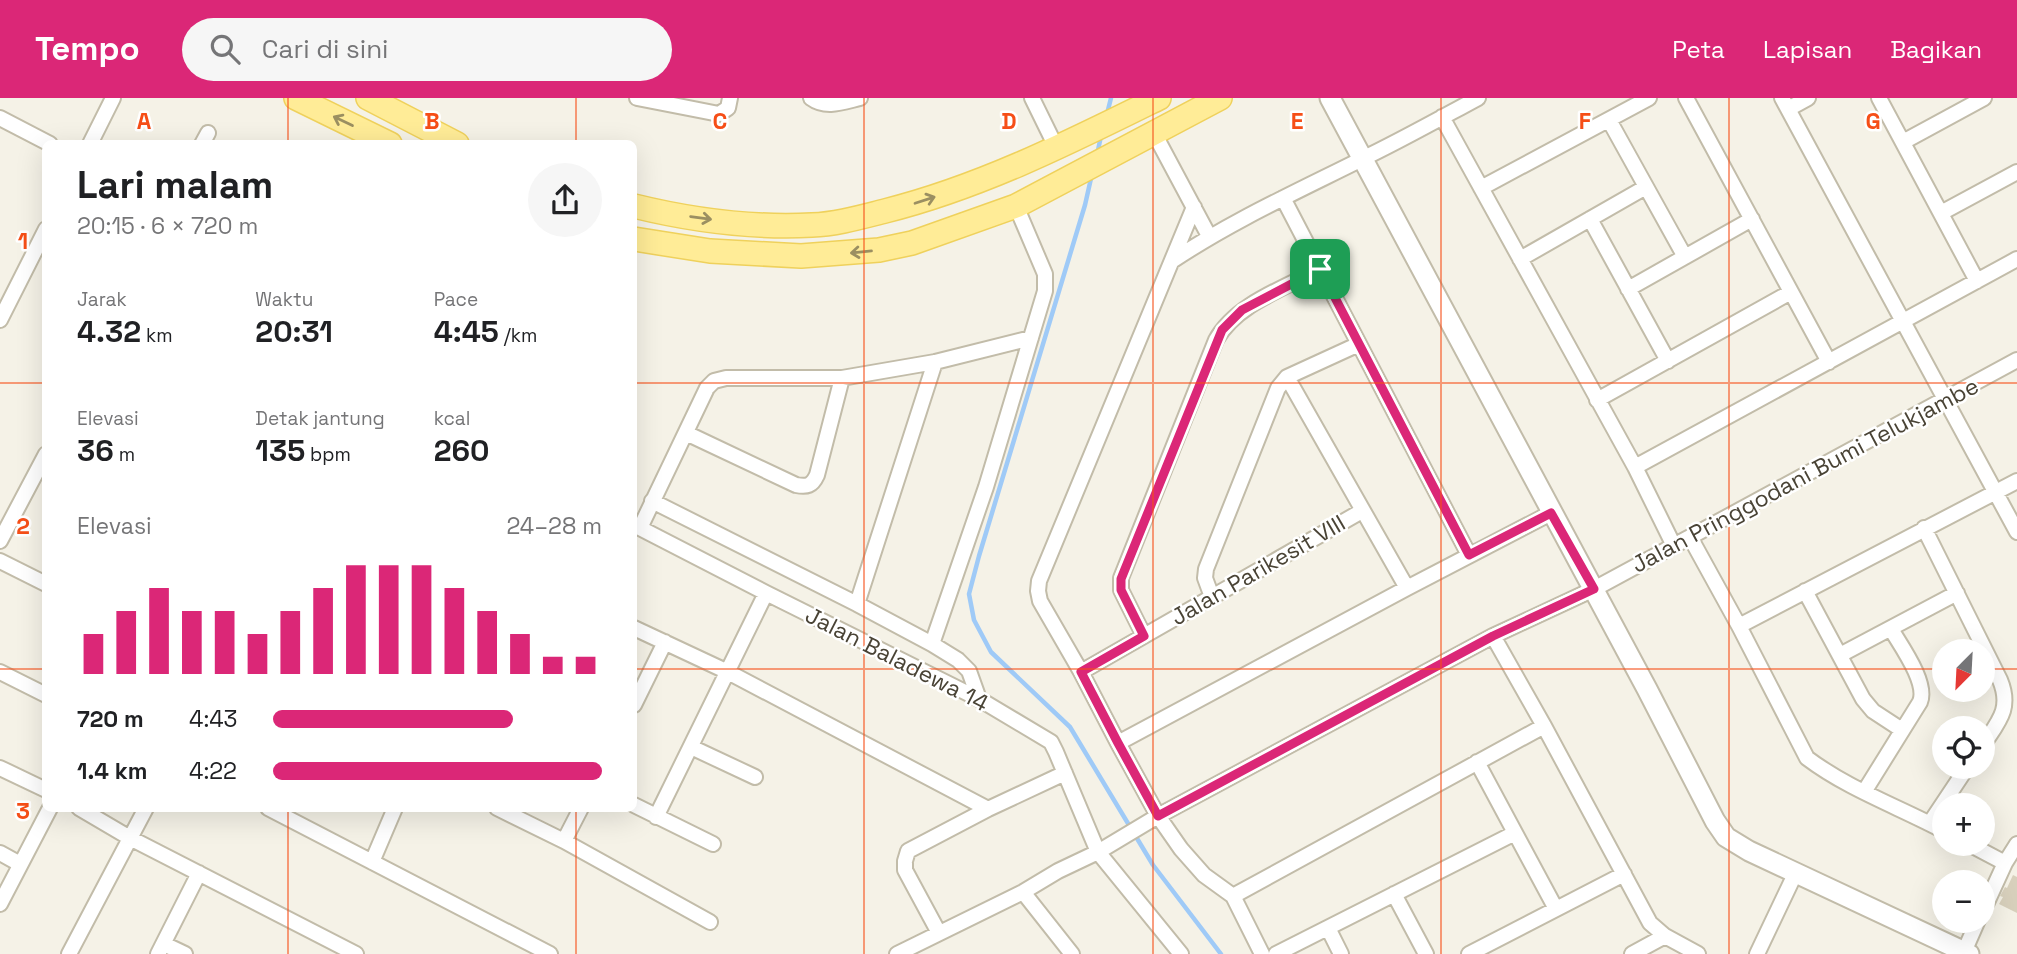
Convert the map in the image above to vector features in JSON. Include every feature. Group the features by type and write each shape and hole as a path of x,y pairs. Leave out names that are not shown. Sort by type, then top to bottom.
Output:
{"main road":[{"path":"296,98 382,140"},
{"path":"368,98 449,140"},
{"path":"637,207 742,224 813,225 856,219 926,200 984,179 1057,149 1159,98"},
{"path":"637,239 710,251 801,256 879,250 912,243 1016,206 1220,98"}],"street":[{"path":"92,140 113,98"},
{"path":"637,98 719,114 728,108 730,98"},
{"path":"811,98 822,104 833,104 860,98"},
{"path":"1032,98 1057,149"},
{"path":"1329,98 1594,589 1715,821 1726,837 1749,851 1966,953 1973,933"},
{"path":"1172,261 1209,236 1478,98"},
{"path":"1481,188 1650,98"},
{"path":"1686,98 1829,362"},
{"path":"1808,98 1785,103 2017,531"},
{"path":"1879,98 1977,281"},
{"path":"1903,142 1984,98"},
{"path":"1442,117 1635,467 1674,546"},
{"path":"0,118 42,140"},
{"path":"1609,120 1685,257"},
{"path":"1154,133 1209,236"},
{"path":"1941,213 2017,172"},
{"path":"1520,259 1646,187"},
{"path":"1283,198 1469,555"},
{"path":"932,644 986,487 1046,283 1045,274 1016,206"},
{"path":"1194,207 1039,581 1038,591 1040,601 1158,816 1181,849 1204,875 1233,896 1262,954"},
{"path":"1590,219 1668,361"},
{"path":"1628,289 1752,219"},
{"path":"0,320 42,237"},
{"path":"1635,467 2017,259"},
{"path":"1144,636 1121,590 1121,579 1216,340 1242,310 1320,269"},
{"path":"1597,400 1791,292"},
{"path":"637,526 713,381 842,378 935,362 1031,338"},
{"path":"1212,597 1205,578 1206,569 1278,388 1287,377 1359,344"},
{"name":"Jalan Pringgodani Bumi Telukjambe","path":"897,954 1023,892 1158,816 1493,636 1594,589 2017,360"},
{"path":"857,604 935,362"},
{"path":"1287,377 1406,588"},
{"path":"687,433 796,485 806,487 813,483 817,475 842,378"},
{"path":"0,541 42,462"},
{"path":"1739,626 2017,481"},
{"path":"652,501 932,644 958,660 968,671 979,699"},
{"name":"Jalan Parikesit VIII","path":"1081,672 1362,511"},
{"path":"1118,743 1551,513"},
{"name":"Jalan Baladewa 14","path":"637,526 979,699 1051,742 1098,852 1181,954"},
{"path":"1924,528 2006,696 2002,717 1995,727"},
{"path":"1690,537 1807,758 1864,792 1930,824 1959,779"},
{"path":"0,561 42,582"},
{"path":"1805,591 1869,706 1902,730"},
{"path":"656,817 765,593"},
{"path":"1840,655 1957,593"},
{"path":"637,629 728,672 988,809"},
{"path":"1864,792 1923,694 1915,672 1891,629"},
{"path":"1493,636 1650,923 1665,936 1698,954"},
{"path":"637,699 665,642"},
{"path":"0,672 42,693"},
{"path":"1233,896 1544,726"},
{"path":"691,747 755,777"},
{"path":"1477,762 1556,909"},
{"path":"0,768 42,788"},
{"path":"939,933 905,870 908,851 1065,773"},
{"path":"637,807 713,844"},
{"path":"0,904 48,812"},
{"path":"86,812 130,838 356,954"},
{"path":"69,954 144,812"},
{"path":"276,812 543,953"},
{"path":"372,862 393,812"},
{"path":"505,812 564,841 710,922"},
{"path":"564,841 579,812"},
{"path":"1276,954 1515,833"},
{"path":"1995,886 2017,844"},
{"path":"0,853 20,864"},
{"path":"1992,856 2006,863"},
{"path":"1757,954 1796,872"},
{"path":"185,954 161,949 199,873"},
{"path":"1469,954 1624,874"},
{"path":"1023,892 1072,954"},
{"path":"1394,894 1426,954"},
{"path":"1328,928 1341,954"},
{"path":"1632,954 1665,936"}],"building":[{"path":"2013,875 2017,877 2017,913 1999,904 2003,897 2000,896"}],"waterway":[{"path":"1107,114 1111,98"},
{"path":"1097,155 1101,136"},
{"path":"1092,174 969,594 974,620 991,652 1070,727 1153,865 1221,954"}],"route":[{"path":"1320,269 1469,555 1551,513 1594,589 1493,636 1158,816 1081,672 1144,636 1121,590 1121,579 1216,340 1242,310 1320,269"}]}
